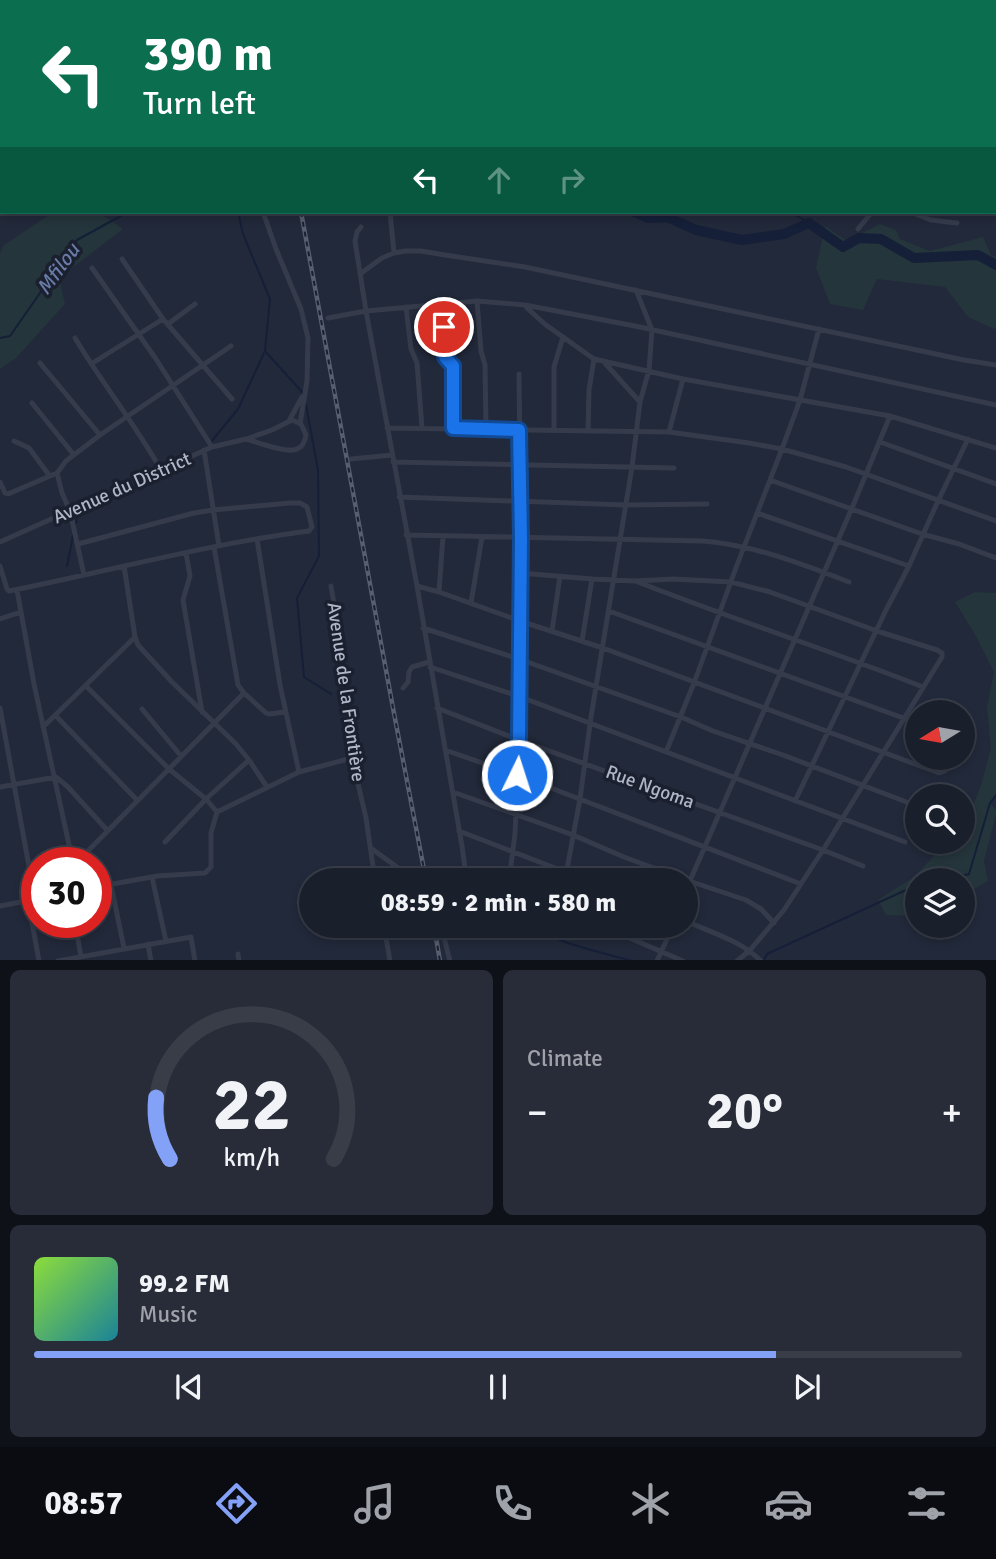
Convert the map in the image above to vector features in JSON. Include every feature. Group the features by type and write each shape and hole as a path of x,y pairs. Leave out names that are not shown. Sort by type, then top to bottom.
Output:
{"street":[{"name":"Avenue du District","path":"246,439 285,450 298,449 306,435 300,424 308,364 308,338 301,309 263,214"},
{"path":"390,214 394,253"},
{"path":"858,229 870,214"},
{"path":"915,214 931,220 957,223"},
{"path":"361,227 355,239 366,311 465,868"},
{"path":"360,274 382,258 405,251 470,258 525,267 996,365"},
{"path":"122,259 166,322 232,399"},
{"path":"92,268 139,334 212,447"},
{"path":"567,868 621,540 640,402 649,370 652,330 636,290"},
{"path":"328,318 366,311 477,301 525,305 996,405"},
{"path":"477,301 481,351 485,365 486,429"},
{"path":"91,364 195,304"},
{"path":"442,304 445,357 453,366 453,428"},
{"path":"525,305 546,325 594,359 682,379 890,416 996,448"},
{"path":"406,307 411,349 417,363 422,428"},
{"path":"666,752 800,400 819,329"},
{"path":"554,430 555,367 563,337"},
{"path":"75,338 144,440 161,470"},
{"path":"84,575 70,511 59,484 57,473 60,467 100,435 231,346"},
{"path":"588,430 589,390 594,359"},
{"path":"603,361 640,402"},
{"path":"40,363 100,435"},
{"path":"511,868 519,740 519,374"},
{"path":"669,432 682,379"},
{"name":"Avenue du District","path":"0,542 204,450 272,430 289,421 305,391"},
{"path":"32,403 74,455"},
{"path":"695,868 890,416"},
{"path":"289,421 300,424"},
{"path":"387,428 669,432 749,443 782,449 846,467 996,521"},
{"path":"795,801 968,439"},
{"path":"14,441 29,448 49,475"},
{"path":"880,442 996,484"},
{"path":"204,450 238,685 267,714 285,712"},
{"path":"351,459 520,466 674,468"},
{"path":"0,482 8,494 57,473"},
{"path":"771,480 996,558"},
{"path":"399,497 626,505 707,504"},
{"path":"0,566 8,591 17,590 186,553 312,530 307,507 300,503 213,510 78,544"},
{"path":"757,513 909,566"},
{"path":"406,535 703,541 745,546 849,582"},
{"path":"439,592 443,536"},
{"path":"471,603 482,537"},
{"path":"257,539 285,712 299,772"},
{"path":"186,553 190,576 183,600 202,712"},
{"path":"124,566 138,645 249,760 267,787"},
{"path":"520,573 635,581 673,579 731,582 825,610 942,653 801,884 774,923 738,960"},
{"path":"552,631 560,576"},
{"path":"582,642 592,579"},
{"path":"635,581 923,687"},
{"name":"Avenue de la Frontière","path":"331,586 340,648 339,672 352,758 374,868"},
{"path":"416,586 603,648 905,760"},
{"path":"17,590 43,727 71,847"},
{"path":"609,611 904,718"},
{"path":"0,619 21,612"},
{"path":"424,628 681,717 905,802"},
{"path":"43,727 135,637"},
{"path":"403,688 408,682 412,667 429,664 905,842"},
{"path":"86,686 169,769 206,799 217,812"},
{"path":"91,847 244,693"},
{"path":"0,708 24,847"},
{"name":"Rue Ngoma","path":"438,708 863,866"},
{"path":"142,709 181,756"},
{"path":"55,715 138,800"},
{"path":"445,750 801,884"},
{"path":"112,885 152,877 205,873 209,870 212,858 211,832 217,812 299,772 352,758"},
{"path":"165,842 206,799 249,760"},
{"path":"0,787 56,777 107,830"},
{"path":"453,792 573,835 654,868"},
{"path":"460,831 555,868"},
{"path":"372,849 398,868"},
{"path":"152,877 166,941"},
{"path":"698,884 746,900 761,909 774,923"},
{"path":"112,890 124,948"},
{"path":"0,906 21,902"},
{"path":"698,926 750,950 760,960"},
{"path":"64,960 191,937 195,960"},
{"path":"37,938 39,960"},
{"path":"78,938 81,957"},
{"path":"386,938 390,960"},
{"path":"444,938 450,960"},
{"path":"630,938 680,960"},
{"path":"657,960 667,938"},
{"path":"148,944 151,960"},
{"path":"109,951 110,960"}],"shaded area":[{"path":"101,214 123,229 59,278 65,304 16,358 0,369 0,253 4,245 49,215"},
{"path":"880,224 896,230 900,239 930,251 983,237 991,255 996,257 996,328 968,317 945,287 877,279 863,310 830,304 816,268 825,226 847,241"},
{"path":"975,592 996,593 996,796 990,803 996,810 996,815 984,861 988,881 975,889 975,868 923,868 936,854 975,854 975,800 991,748 987,707 994,672 955,602"},
{"path":"905,882 905,916 886,915 878,900"}],"waterway":[{"name":"Mfilou","path":"0,338 10,336 77,240 124,214"},
{"path":"210,443 238,409 265,351 270,299 243,234 238,214"},
{"name":"Mfilou","path":"639,214 648,218 667,217 696,230 742,240 784,234 809,223 843,247 859,238 881,239 914,258 978,255 996,265"},
{"path":"794,214 809,223"},
{"path":"265,351 303,393"},
{"path":"306,405 318,470 319,556 297,598 304,677 331,694"},
{"path":"97,502 165,477 190,460"},
{"path":"76,523 79,508"},
{"path":"67,566 73,536"},
{"path":"971,868 990,803 996,795"},
{"path":"764,960 767,954 905,890"},
{"path":"556,938 629,960"}],"railway":[{"path":"301,214 424,868"},
{"path":"436,938 440,960"}],"route":[{"path":"444,327 445,357 453,366 453,428 519,430 521,538 517,775"}]}
